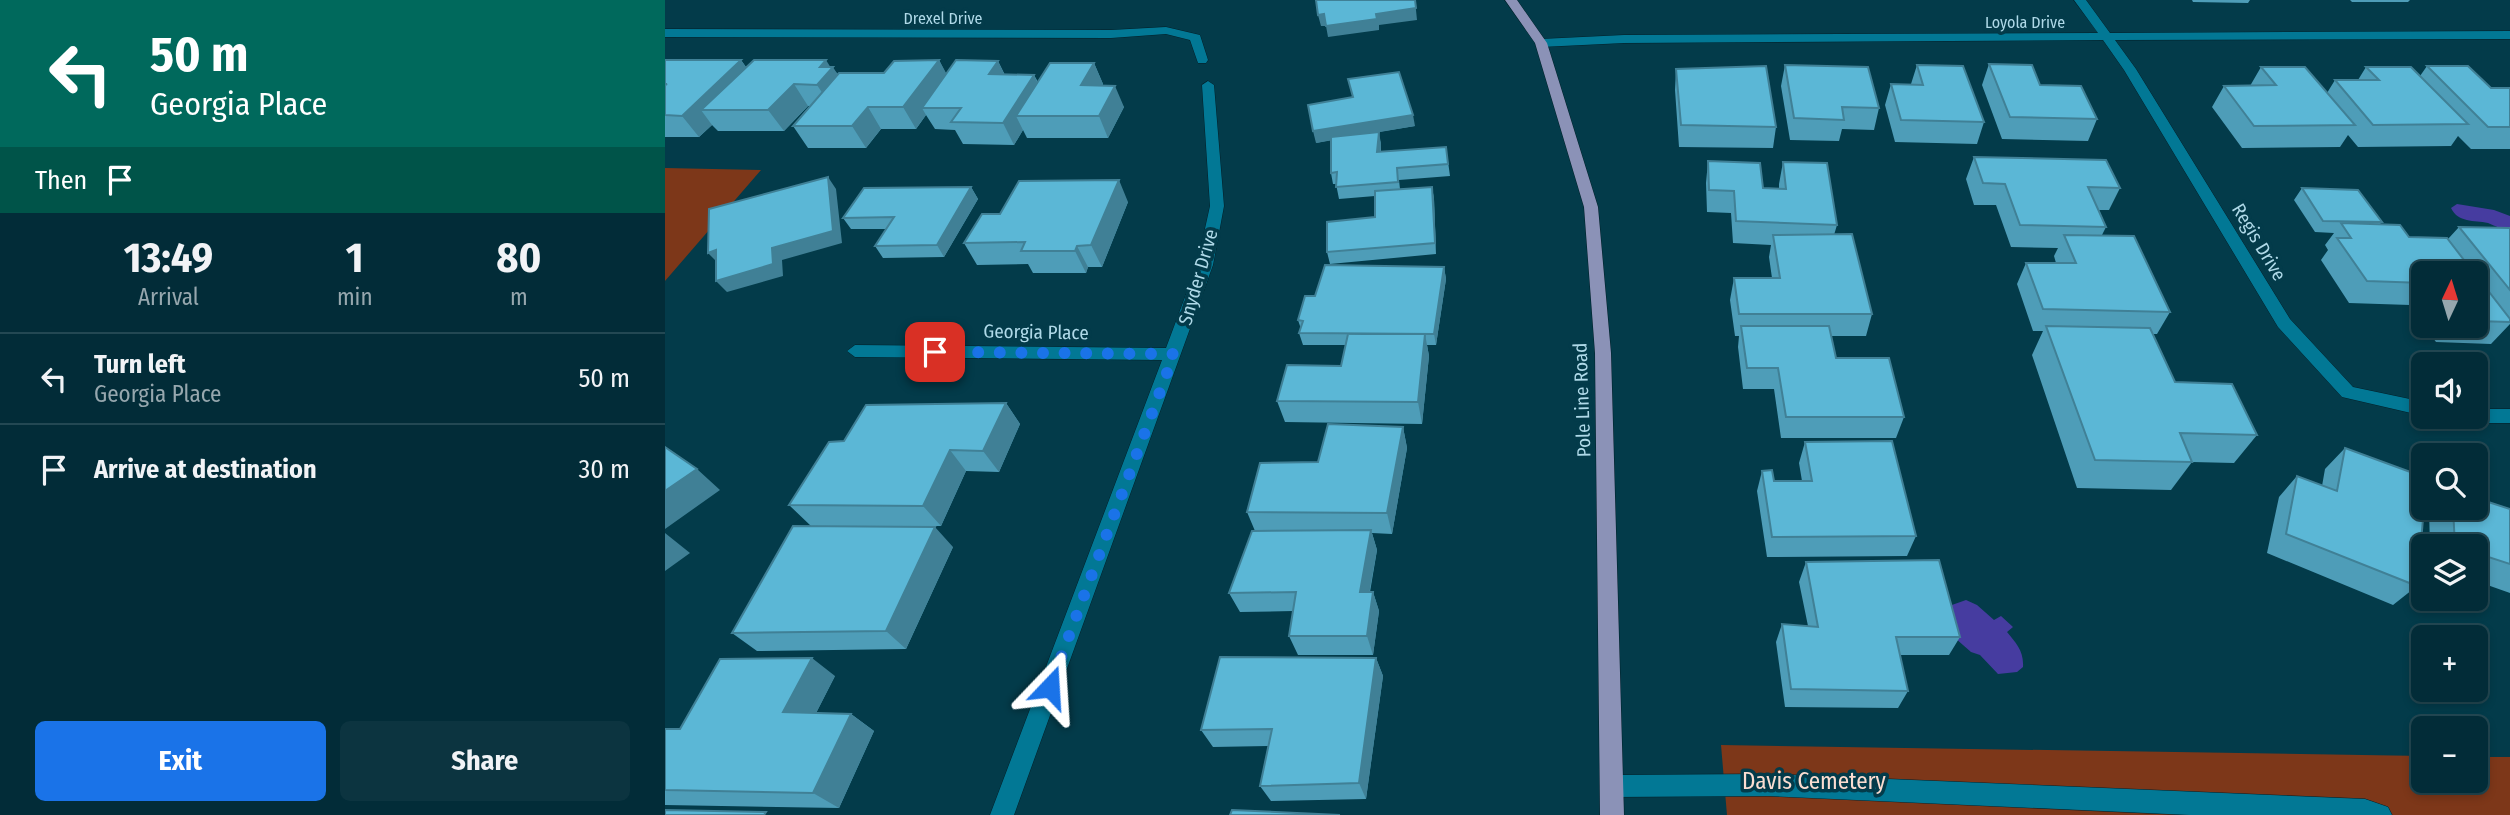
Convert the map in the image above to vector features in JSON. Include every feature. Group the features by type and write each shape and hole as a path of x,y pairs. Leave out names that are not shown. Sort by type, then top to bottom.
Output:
{"main road":[{"name":"Pole Line Road","path":"1511,0 1541,43 1591,207 1603,353 1612,815"}],"street":[{"name":"Regis Drive","path":"2080,0 2130,69 2284,323 2348,392 2411,406"},
{"name":"Drexel Drive","path":"665,33 1188,32 1196,38 1202,60"},
{"name":"Loyola Drive","path":"1541,43 1624,39 2510,35"},
{"name":"Snyder Drive","path":"1002,815 1205,265 1217,206 1208,85"},
{"name":"Georgia Place","path":"855,351 1174,354"},
{"path":"2488,416 2510,416"},
{"path":"1611,786 1783,786 2365,811 2380,815"}],"green space":[{"path":"665,168 761,170 665,281"},
{"name":"Davis Cemetery","path":"1721,745 2411,756 2411,793 2488,793 2488,757 2510,757 2510,815 1727,815"}],"shaded area":[{"path":"2457,204 2494,210 2510,216 2510,231 2488,223 2462,219 2451,208"},
{"path":"1966,600 1977,605 1994,620 2001,616 2013,627 2007,632 2019,648 2023,661 2023,667 2017,672 1998,674 1980,655 1971,652 1955,638 1949,606"}],"building":[{"path":"1316,0 1415,0 1416,8 1376,14 1377,19 1326,26 1324,14 1318,15"},
{"path":"665,60 741,60 682,116 665,115"},
{"path":"754,60 826,60 820,67 833,67 817,85 794,84 768,110 701,110"},
{"path":"939,60 903,107 868,107 852,126 793,126 839,73 884,73 894,61"},
{"path":"956,60 998,61 989,74 1034,75 1003,123 951,122 961,108 922,108"},
{"path":"1050,63 1094,63 1081,85 1115,86 1099,116 1016,116"},
{"path":"1989,64 2032,65 2040,85 2081,86 2097,119 2010,117"},
{"path":"1785,65 1868,67 1879,108 1842,107 1844,120 1794,118"},
{"path":"1917,65 1963,66 1984,122 1901,120 1891,84 1923,85"},
{"path":"1766,66 1776,127 1681,125 1676,69"},
{"path":"2427,66 2468,66 2491,88 2510,88 2510,127 2488,127"},
{"path":"2261,67 2305,67 2355,125 2254,126 2224,86 2276,85"},
{"path":"2366,67 2411,67 2468,124 2373,125 2335,80 2379,80"},
{"path":"1399,72 1413,115 1313,131 1308,105 1353,97 1348,79"},
{"path":"1379,132 1377,152 1446,147 1448,164 1397,168 1398,182 1336,187 1337,172 1331,173 1331,137"},
{"path":"1974,157 2106,160 2120,188 2088,187 2106,227 2020,225 2005,184 1983,183"},
{"path":"1708,161 1760,163 1763,188 1786,189 1783,162 1827,163 1837,225 1736,221 1734,191 1709,190"},
{"path":"828,177 833,231 772,248 773,264 716,281 716,250 708,253 709,209"},
{"path":"1119,180 1091,245 1077,246 1075,251 1021,251 1025,242 964,243 982,214 1000,214 1019,181"},
{"path":"971,187 937,245 875,246 894,217 843,218 864,188"},
{"path":"1432,187 1435,243 1327,252 1327,222 1375,217 1375,191"},
{"path":"2302,188 2358,190 2382,222 2323,221"},
{"path":"2341,223 2400,225 2409,237 2447,238 2465,261 2411,261 2411,283 2367,281 2337,238 2351,238"},
{"path":"2459,227 2510,228 2510,290"},
{"path":"1852,234 1872,314 1739,314 1734,278 1780,278 1773,235"},
{"path":"2064,235 2134,236 2170,312 2043,309 2026,263 2076,263"},
{"path":"1325,265 1444,267 1434,334 1299,333 1303,321 1298,320 1305,296 1315,296"},
{"path":"2489,292 2510,319 2510,322 2489,321"},
{"path":"1741,326 1829,326 1836,358 1889,358 1904,417 1786,417 1778,368 1747,368"},
{"path":"2046,326 2150,328 2175,382 2232,384 2257,435 2180,433 2192,462 2095,460"},
{"path":"1348,334 1425,334 1418,402 1277,401 1287,365 1341,366"},
{"path":"1006,403 983,451 950,450 923,506 789,505 829,442 844,441 866,405"},
{"path":"1328,424 1403,427 1387,513 1247,512 1260,463 1318,462"},
{"path":"1892,441 1916,536 1772,537 1762,471 1772,470 1774,481 1812,481 1805,442"},
{"path":"665,447 697,469 665,491"},
{"path":"2345,448 2411,472 2411,520 2423,520 2422,534 2411,534 2411,584 2286,534 2297,476 2337,491"},
{"path":"2488,502 2510,509 2510,564 2488,557 2488,534 2454,534 2454,520 2488,520"},
{"path":"793,526 935,527 886,631 732,633"},
{"path":"1371,530 1360,592 1373,592 1367,636 1289,636 1296,592 1229,593 1252,531"},
{"path":"1939,560 1960,637 1896,637 1908,691 1791,689 1782,624 1818,627 1806,562"},
{"path":"1220,657 1376,658 1359,783 1260,786 1272,729 1201,730"},
{"path":"812,658 783,712 851,714 813,793 665,790 665,729 680,729 720,659"},
{"path":"665,810 766,812 764,815 665,815"},
{"path":"1232,810 1340,815 1230,815"}],"route":[{"path":"935,352 1174,354 1050,687"}]}
